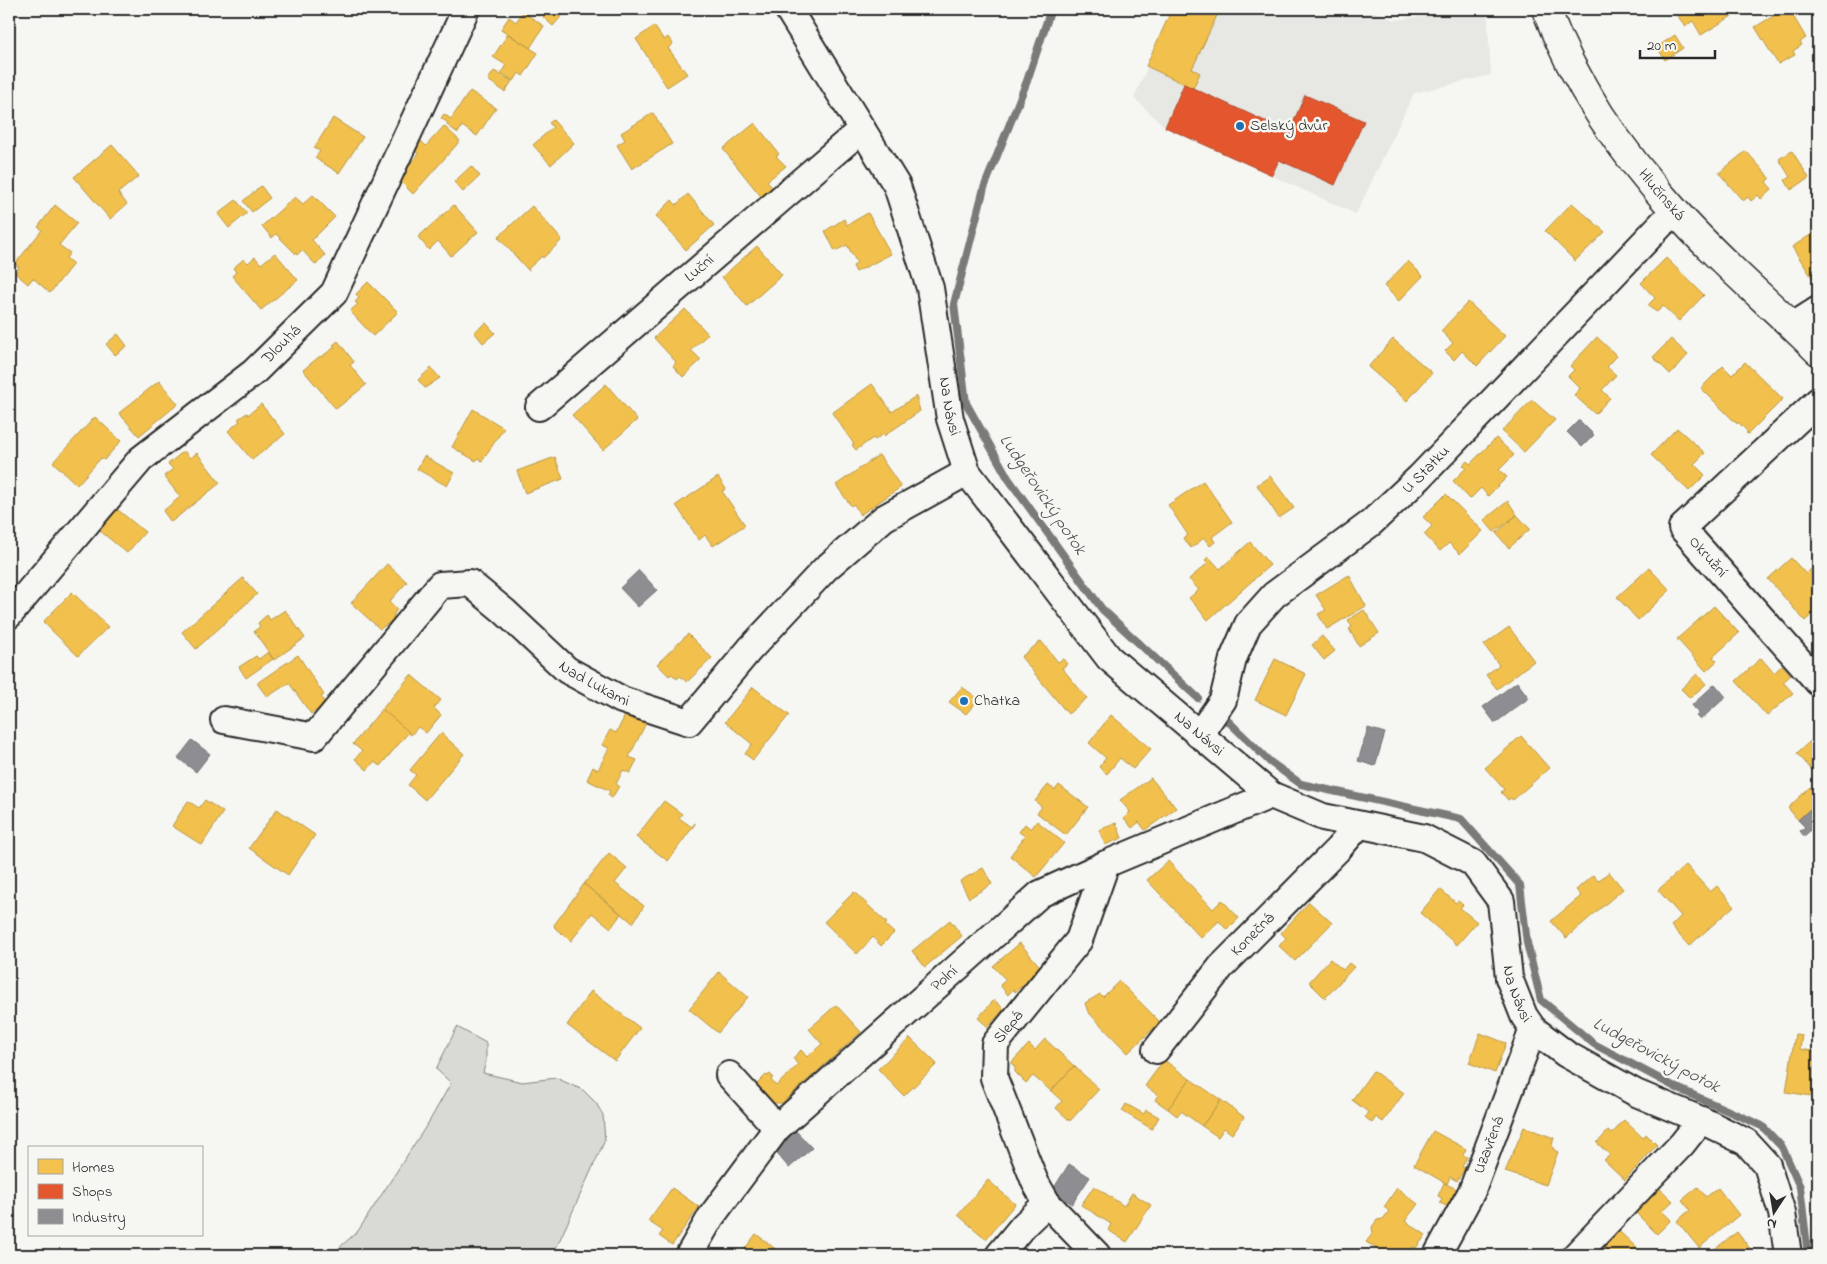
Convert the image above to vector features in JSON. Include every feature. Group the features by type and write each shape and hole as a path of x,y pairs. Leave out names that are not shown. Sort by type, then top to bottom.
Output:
{"street":[{"name":"Dlouhá","path":"9,615 142,459 254,372 334,293 466,9"},
{"name":"Na Návsi","path":"788,9 897,186 930,288 950,419 968,472 1109,658 1272,795 1324,817 1424,838 1473,863 1501,901 1509,978 1524,1016 1533,1029 1566,1054 1636,1093 1701,1120 1746,1142 1767,1165 1782,1213 1788,1255"},
{"name":"Hlučínská","path":"1546,9 1559,43 1605,125 1674,211 1818,352"},
{"name":"Luční","path":"539,407 862,129"},
{"name":"U Statku","path":"1199,735 1223,700 1233,659 1248,624 1274,595 1371,523 1420,477 1674,211"},
{"path":"1793,326 1818,310"},
{"name":"Okružní","path":"1818,401 1682,528 1818,682"},
{"name":"Nad Lukami","path":"224,720 314,737 440,585 470,583 504,611 567,670 622,700 688,722 750,649 825,569 884,518 968,472"},
{"name":"Polní","path":"689,1255 711,1217 777,1128 1040,894 1106,864 1272,795"},
{"name":"Konečná","path":"1156,1050 1221,967 1338,849 1359,825"},
{"name":"Slepá","path":"1097,1255 1047,1203 1035,1182 994,1078 995,1044 1079,940 1106,864"},
{"name":"Uzavřená","path":"1437,1255 1472,1191 1533,1029"},
{"path":"729,1075 777,1128"},
{"path":"1576,1255 1682,1144 1701,1120"},
{"path":"999,1255 1023,1226 1047,1203"}],"shaded area":[{"path":"1172,9 1369,9 1394,20 1487,9 1491,75 1414,93 1356,214 1165,127 1134,98"},
{"path":"457,1027 486,1043 486,1061 483,1073 522,1082 556,1078 583,1090 596,1103 603,1115 605,1140 553,1255 331,1255 358,1231 430,1120 451,1083 436,1069"}],"building: Homes":[{"path":"530,9 545,9 539,16"},
{"path":"550,9 564,9 566,11 553,26 543,17"},
{"path":"1172,9 1220,9 1192,69 1200,73 1193,88 1146,66"},
{"path":"1678,9 1727,9 1732,16 1701,35 1693,21 1685,26 1677,15 1680,13"},
{"path":"1785,9 1789,9 1806,38 1800,42 1802,45 1793,51 1795,55 1778,64 1755,27"},
{"path":"523,12 544,26 530,48 501,29 509,17 516,22"},
{"path":"654,26 664,40 668,37 673,44 668,48 687,74 667,87 636,39"},
{"path":"508,34 538,53 523,76 519,73 514,81 501,73 506,65 493,57"},
{"path":"1675,35 1683,48 1665,60 1657,47"},
{"path":"494,71 512,81 505,92 488,80"},
{"path":"470,91 496,108 477,136 462,126 458,133 441,118 444,114 451,119"},
{"path":"653,113 672,144 632,169 617,145 625,140 621,133"},
{"path":"333,118 363,137 339,173 315,158 320,151 314,148"},
{"path":"553,120 574,143 551,165 533,145 553,127 549,123"},
{"path":"755,123 779,154 776,156 786,166 767,181 774,190 763,199 723,149"},
{"path":"444,126 460,141 413,194 397,178 419,154 412,149 420,140 426,146"},
{"path":"112,145 139,176 118,193 127,204 110,219 74,177"},
{"path":"1746,151 1770,178 1766,182 1772,189 1761,199 1758,195 1751,201 1748,197 1743,201 1719,173"},
{"path":"1792,151 1809,178 1791,190 1785,180 1790,177 1779,159"},
{"path":"471,166 480,176 463,192 454,182"},
{"path":"261,186 270,198 252,212 243,201"},
{"path":"688,194 714,225 686,250 656,216 672,200 676,205"},
{"path":"313,195 335,217 312,240 325,255 316,265 302,250 297,255 276,234 272,238 262,226 295,197 303,204"},
{"path":"236,200 247,213 229,228 218,214"},
{"path":"1572,203 1605,232 1575,261 1545,231"},
{"path":"55,205 77,223 59,245 70,253 66,258 73,264 50,293 33,278 28,284 15,273 19,267 15,264 42,230 38,227"},
{"path":"454,205 478,232 451,256 438,241 429,250 418,237"},
{"path":"532,206 562,240 528,269 529,271 498,237"},
{"path":"868,213 891,254 856,272 853,266 857,263 847,245 835,251 825,231 844,219 847,225"},
{"path":"1818,230 1818,276 1813,279 1792,247"},
{"path":"757,246 782,275 747,306 722,277"},
{"path":"275,253 298,280 261,310 232,276 236,272 233,268 244,259 248,263 255,257 261,264"},
{"path":"1666,258 1704,295 1679,321 1663,306 1657,312 1649,307 1649,304 1655,298 1641,283"},
{"path":"1408,261 1423,276 1399,301 1384,286"},
{"path":"368,282 398,312 373,336 350,311 358,304 355,302 359,298 356,294"},
{"path":"1468,302 1505,336 1477,366 1462,351 1454,360 1445,351 1453,343 1441,331"},
{"path":"685,309 708,334 691,350 701,360 683,377 673,366 676,362 654,338"},
{"path":"486,323 495,333 483,343 474,332"},
{"path":"118,334 127,346 115,355 106,344"},
{"path":"1597,337 1617,356 1607,367 1616,375 1602,390 1610,398 1595,414 1574,395 1580,388 1568,376 1574,370 1570,366"},
{"path":"1393,339 1432,373 1407,401 1368,367"},
{"path":"1671,339 1688,355 1670,374 1653,357"},
{"path":"338,341 354,362 350,365 366,385 336,409 303,370 335,347 333,345"},
{"path":"1745,362 1783,399 1748,434 1738,422 1737,424 1701,388 1723,366 1732,375"},
{"path":"431,368 440,378 425,388 418,380"},
{"path":"159,381 178,404 139,436 119,413"},
{"path":"606,384 637,420 603,450 572,415"},
{"path":"872,384 892,412 916,396 920,411 884,436 883,434 875,440 873,438 856,450 852,445 854,444 832,413"},
{"path":"1532,400 1555,420 1524,452 1502,431"},
{"path":"261,404 285,434 252,460 228,431 240,421 238,419 247,413 248,415"},
{"path":"473,409 504,428 482,461 478,458 476,461 452,447"},
{"path":"95,417 121,441 104,460 101,458 77,485 53,462"},
{"path":"1677,428 1705,453 1694,464 1705,475 1689,491 1651,455"},
{"path":"1496,438 1514,455 1499,470 1507,477 1488,496 1481,488 1470,499 1453,481 1466,468 1463,465 1467,461 1470,464"},
{"path":"184,451 190,458 197,453 220,483 171,522 163,511 180,497 164,476 173,469 168,464"},
{"path":"1818,451 1818,463 1812,457"},
{"path":"879,455 901,487 860,515 854,504 851,506 836,485"},
{"path":"424,456 454,473 447,486 417,469"},
{"path":"555,457 563,479 525,493 517,471"},
{"path":"1270,476 1294,508 1279,518 1257,485"},
{"path":"718,477 726,489 722,491 745,525 713,546 705,535 699,540 676,505"},
{"path":"1203,481 1232,522 1212,537 1215,542 1210,546 1204,538 1191,548 1183,538 1188,535 1168,505"},
{"path":"1446,494 1483,531 1460,554 1449,543 1440,551 1424,534 1432,526 1423,517"},
{"path":"1508,501 1517,515 1494,532 1484,520"},
{"path":"112,505 145,532 127,553 94,526"},
{"path":"1517,515 1530,529 1509,548 1496,533"},
{"path":"1250,542 1270,565 1208,620 1189,598 1199,590 1189,579 1208,563 1205,560 1209,557 1220,569"},
{"path":"1791,558 1806,574 1816,564 1818,567 1818,609 1805,621 1768,579"},
{"path":"387,564 407,582 389,602 397,609 393,620 380,629 351,603"},
{"path":"1649,568 1670,590 1638,620 1617,597"},
{"path":"1349,575 1366,606 1327,629 1318,614 1326,610 1316,595"},
{"path":"243,578 257,594 196,649 182,632"},
{"path":"72,592 108,627 78,656 43,622"},
{"path":"1714,606 1739,633 1713,657 1717,661 1706,671 1677,639"},
{"path":"285,610 305,638 274,660 254,631 260,627 258,623 267,615 270,620"},
{"path":"1364,610 1379,633 1359,646 1349,629 1352,627 1348,620"},
{"path":"1509,627 1534,661 1497,689 1486,675 1499,665 1484,645"},
{"path":"688,634 712,658 687,682 680,676 677,679 672,674 669,676 657,664"},
{"path":"1322,636 1335,651 1324,660 1312,645"},
{"path":"1041,641 1058,662 1063,659 1067,664 1062,668 1087,698 1068,714 1021,657"},
{"path":"268,652 273,659 246,678 239,667 256,656 259,659"},
{"path":"298,655 324,695 321,697 326,704 311,714 289,683 267,697 257,683"},
{"path":"1761,658 1774,673 1782,665 1791,675 1783,682 1793,693 1767,716 1736,681"},
{"path":"1275,659 1306,674 1286,715 1255,700"},
{"path":"1697,674 1706,684 1690,698 1681,689"},
{"path":"411,675 441,700 434,708 441,715 426,733 418,727 411,735 382,709"},
{"path":"753,687 789,715 753,760 745,754 752,744 725,722"},
{"name":"Chatka","path":"962,687 979,699 966,714 949,702"},
{"path":"382,709 409,732 380,766 374,762 367,770 355,759 362,751 353,744"},
{"path":"626,714 646,723 629,757 637,760 630,773 623,770 616,784 619,786 612,798 608,795 610,791 587,780 593,767 598,770 609,748 602,745 610,730 616,733"},
{"path":"1111,715 1151,749 1133,769 1120,758 1107,774 1099,767 1106,758 1089,743"},
{"path":"441,733 464,754 425,800 408,785 416,775 410,770"},
{"path":"1818,734 1818,777 1797,753"},
{"path":"1521,736 1549,768 1513,800 1511,798 1508,800 1501,792 1504,790 1503,788 1485,768"},
{"path":"1151,778 1176,808 1145,830 1139,822 1132,828 1124,818 1130,812 1120,800"},
{"path":"1048,785 1055,790 1059,785 1088,807 1066,835 1037,813 1042,807 1035,801"},
{"path":"1810,787 1818,797 1818,802 1798,820 1788,808"},
{"path":"205,800 223,812 202,845 172,826 188,801 199,808"},
{"path":"664,801 682,814 679,818 692,827 695,823 668,861 636,837"},
{"path":"277,809 315,835 288,875 249,848"},
{"path":"1037,821 1064,843 1036,877 1010,856 1025,836 1019,832 1025,824 1031,829"},
{"path":"1116,823 1122,838 1105,845 1099,830"},
{"path":"609,853 627,868 615,883 644,906 633,923 584,884"},
{"path":"1168,861 1213,909 1222,900 1239,918 1227,930 1219,921 1201,938 1147,880"},
{"path":"1686,865 1710,892 1717,886 1734,906 1689,946 1671,926 1681,916 1658,890"},
{"path":"983,868 992,884 969,898 960,881"},
{"path":"1609,872 1623,889 1566,938 1551,921 1581,896 1576,890 1593,875 1598,881"},
{"path":"584,884 621,914 611,928 592,913 571,941 554,925"},
{"path":"1440,889 1456,903 1458,901 1463,905 1460,908 1477,922 1457,945 1420,913"},
{"path":"854,892 887,923 885,925 894,933 881,946 873,937 857,954 824,922"},
{"path":"1309,902 1332,923 1295,961 1279,946 1286,938 1281,933"},
{"path":"950,920 962,936 925,967 912,951"},
{"path":"1020,943 1042,969 1015,992 1013,989 1008,995 1000,985 1006,980 993,966"},
{"path":"1330,959 1343,970 1349,963 1354,967 1325,998 1309,982"},
{"path":"719,972 748,997 718,1033 689,1009"},
{"path":"1119,981 1160,1022 1128,1053 1088,1012 1085,1003 1100,994 1103,997"},
{"path":"591,991 640,1028 615,1061 567,1025"},
{"path":"994,1000 1004,1009 988,1027 978,1018"},
{"path":"836,1005 861,1032 782,1103 773,1103 756,1085 766,1075 770,1074 773,1077 771,1080 776,1086 798,1065 793,1058 801,1050 807,1057 822,1044 809,1029"},
{"path":"1480,1033 1506,1043 1495,1073 1469,1063"},
{"path":"1795,1034 1802,1035 1800,1049 1818,1052 1818,1097 1786,1092"},
{"path":"910,1038 937,1064 904,1096 878,1069"},
{"path":"1045,1039 1074,1066 1051,1091 1033,1076 1026,1083 1015,1072 1015,1067 1011,1063 1029,1044 1035,1050"},
{"path":"1164,1060 1190,1079 1168,1109 1155,1100 1158,1095 1145,1086"},
{"path":"1074,1066 1099,1089 1070,1121 1056,1108 1062,1101 1051,1091"},
{"path":"1373,1071 1404,1093 1383,1122 1376,1117 1372,1123 1365,1117 1368,1112 1352,1100"},
{"path":"1190,1079 1221,1100 1202,1126 1181,1111 1177,1116 1168,1109"},
{"path":"1221,1100 1244,1117 1232,1134 1224,1128 1218,1137 1202,1126"},
{"path":"1126,1104 1144,1114 1146,1110 1159,1117 1152,1129 1122,1111"},
{"path":"1624,1120 1643,1138 1646,1134 1657,1145 1625,1180 1604,1160 1610,1155 1597,1143 1608,1131 1612,1134"},
{"path":"1524,1127 1554,1138 1552,1145 1554,1150 1558,1152 1546,1185 1505,1172"},
{"path":"1433,1131 1466,1149 1463,1155 1467,1157 1462,1167 1465,1168 1457,1181 1450,1177 1447,1184 1414,1165"},
{"path":"988,1180 1015,1204 986,1239 958,1215"},
{"path":"1444,1183 1465,1193 1456,1211 1440,1203 1442,1198 1438,1196"},
{"path":"1656,1185 1673,1201 1662,1211 1671,1220 1657,1234 1632,1209"},
{"path":"1094,1186 1124,1206 1132,1193 1151,1205 1127,1242 1108,1230 1111,1224 1081,1205"},
{"path":"1698,1187 1706,1197 1718,1188 1739,1215 1699,1248 1677,1221 1690,1210 1682,1200"},
{"path":"672,1188 699,1207 672,1245 659,1236 663,1231 648,1221"},
{"path":"1397,1188 1418,1204 1405,1221 1426,1235 1416,1248 1413,1247 1409,1255 1386,1255 1366,1242 1373,1233 1372,1227 1377,1220 1383,1219 1389,1211 1384,1207"},
{"path":"1619,1231 1642,1253 1639,1255 1596,1255"},
{"path":"1737,1232 1755,1255 1707,1255"},
{"path":"756,1234 782,1254 740,1255"}],"building: Shops":[{"path":"1184,84 1289,132 1305,95 1364,121 1335,185 1279,160 1272,175 1165,127"}],"building: Industry":[{"path":"1579,420 1594,435 1582,447 1567,432"},
{"path":"639,570 657,590 638,607 620,588"},
{"path":"1517,682 1529,698 1495,723 1483,707"},
{"path":"1715,684 1726,697 1700,720 1696,716 1699,714 1692,705"},
{"path":"1368,728 1385,733 1375,766 1358,761"},
{"path":"192,740 210,754 196,772 178,758"},
{"path":"1818,802 1818,824 1804,836 1800,831 1805,827 1798,820"},
{"path":"795,1130 812,1148 789,1168 774,1150"},
{"path":"1069,1164 1090,1177 1072,1204 1052,1191"}],"waterway":[{"name":"Ludgeřovický potok","path":"1051,9 1027,81 984,188 954,304 966,403 1008,478 1102,609 1198,698"},
{"name":"Ludgeřovický potok","path":"1225,718 1270,762 1301,784 1461,819 1520,885 1527,943 1541,1000 1594,1044 1677,1088 1762,1126 1782,1147 1800,1187 1808,1255"}],"place":[{"name":"Selský dvůr","path":"1240,126"},
{"name":"Chatka","path":"964,701"}]}
